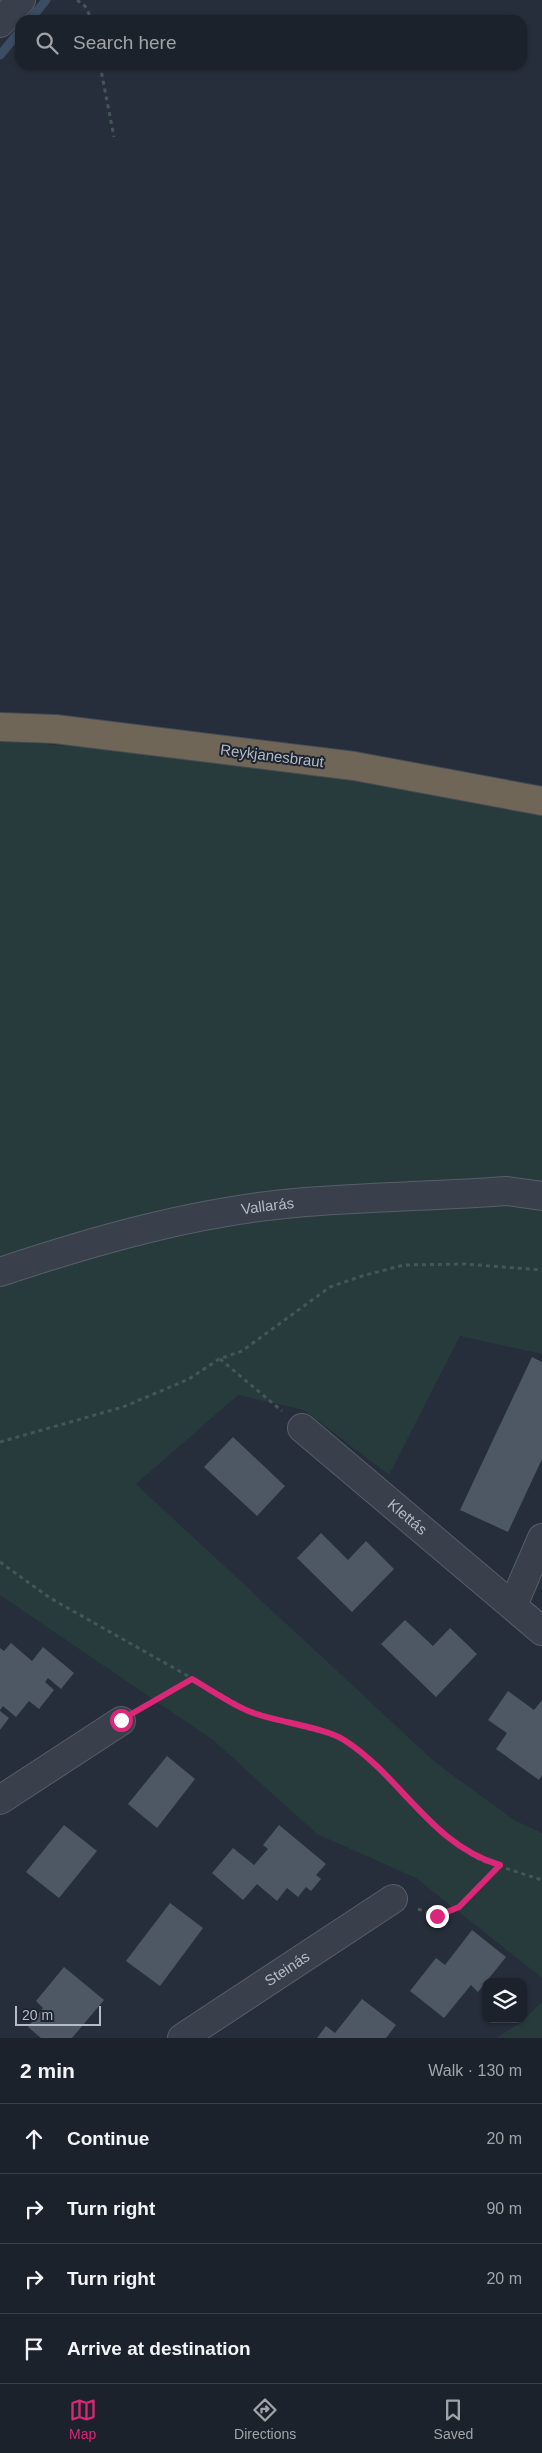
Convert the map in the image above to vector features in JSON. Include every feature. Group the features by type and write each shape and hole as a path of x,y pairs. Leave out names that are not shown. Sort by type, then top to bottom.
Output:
{"highway":[{"name":"Reykjanesbraut","path":"0,726 55,729 354,766 542,801"}],"street":[{"path":"0,23 21,0"},
{"name":"Vallarás","path":"0,1272 74,1247 177,1221 294,1203 507,1191 542,1196"},
{"name":"Klettás","path":"302,1428 513,1605 523,1617 542,1632"},
{"path":"513,1605 542,1538"},
{"path":"0,1800 121,1720"},
{"name":"Steinás","path":"182,2038 393,1899"}],"path":[{"path":"77,0 84,6 89,15"},
{"path":"101,70 114,138"},
{"path":"0,1442 123,1407 189,1379 219,1359 242,1351 330,1287 362,1276 404,1265 465,1264 542,1270"},
{"path":"219,1359 302,1428"},
{"path":"0,1562 50,1598 257,1715 342,1738 367,1756 435,1828 480,1860 542,1880"},
{"path":"121,1720 192,1679"},
{"path":"393,1899 437,1916 459,1907 500,1865"}],"shaded area":[{"path":"0,741 354,766 542,800 542,1354 460,1336 389,1475 304,1410 238,1395 136,1484 436,1763 514,1820 542,1833 542,1978 416,1878 317,1834 213,1740 0,1595"},
{"path":"542,2002 542,2038 496,2038 520,2023 527,2023 527,2016"}],"building":[{"path":"532,1357 542,1362 542,1459 508,1532 460,1510"},
{"path":"233,1437 285,1486 257,1516 204,1467"},
{"path":"321,1533 348,1560 366,1541 394,1569 352,1612 297,1558"},
{"path":"405,1620 433,1646 450,1628 477,1654 436,1697 381,1644"},
{"path":"11,1643 32,1661 43,1647 74,1673 61,1689 48,1678 45,1682 54,1690 39,1709 29,1701 16,1717 3,1706 0,1710 0,1648 4,1651"},
{"path":"508,1691 534,1710 542,1700 542,1775 539,1780 496,1749 507,1733 488,1720"},
{"path":"0,1711 9,1718 0,1730"},
{"path":"167,1756 195,1779 157,1828 128,1804"},
{"path":"64,1825 97,1851 59,1898 26,1872"},
{"path":"279,1825 326,1864 316,1875 321,1879 311,1891 306,1887 298,1897 287,1888 277,1901 257,1884 243,1900 212,1873 233,1848 254,1865 268,1849 263,1845"},
{"path":"170,1903 203,1928 160,1986 126,1961"},
{"path":"472,1930 506,1957 489,1978 482,1978 482,1987 478,1992 471,1985 444,2018 410,1991 436,1958 445,1965"},
{"path":"64,1967 104,2000 72,2038 41,2038 28,2027 43,2008 36,2001"},
{"path":"362,1999 396,2025 386,2038 317,2038 326,2026 335,2033"}],"waterway":[{"path":"34,15 46,0"},
{"path":"0,55 15,37"}],"route":[{"path":"121,1720 192,1679 257,1715 342,1738 367,1756 435,1828 480,1860 500,1865 459,1907 437,1916"}]}
